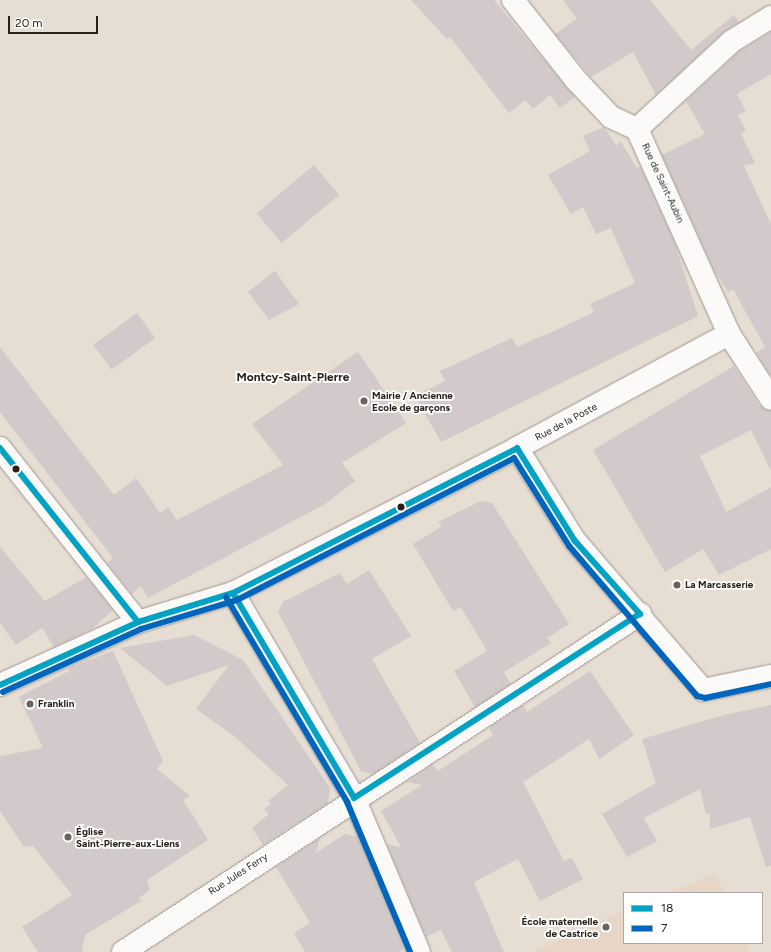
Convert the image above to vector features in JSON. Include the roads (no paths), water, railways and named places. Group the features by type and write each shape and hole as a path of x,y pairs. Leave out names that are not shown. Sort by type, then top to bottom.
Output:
{"street":[{"path":"513,0 576,80 611,117 637,129 732,41 771,17"},
{"name":"Rue de Saint-Aubin","path":"637,129 729,334 771,399"},
{"name":"Rue de la Poste","path":"0,686 138,622 233,593 517,448 729,334"},
{"path":"0,448 138,622"},
{"path":"517,448 574,541 640,614 703,690 771,676"},
{"path":"233,593 354,798 419,952"},
{"name":"Rue Jules Ferry","path":"123,952 354,798 640,614"}],"place":[{"name":"Mairie / Ancienne Ecole de garçons","path":"364,401"},
{"name":"La Marcasserie","path":"677,585"},
{"name":"Franklin","path":"30,704"},
{"name":"Église Saint-Pierre-aux-Liens","path":"68,837"},
{"name":"École maternelle de Castrice","path":"606,927"}],"district":[{"name":"Montcy-Saint-Pierre","path":"293,378"}]}
